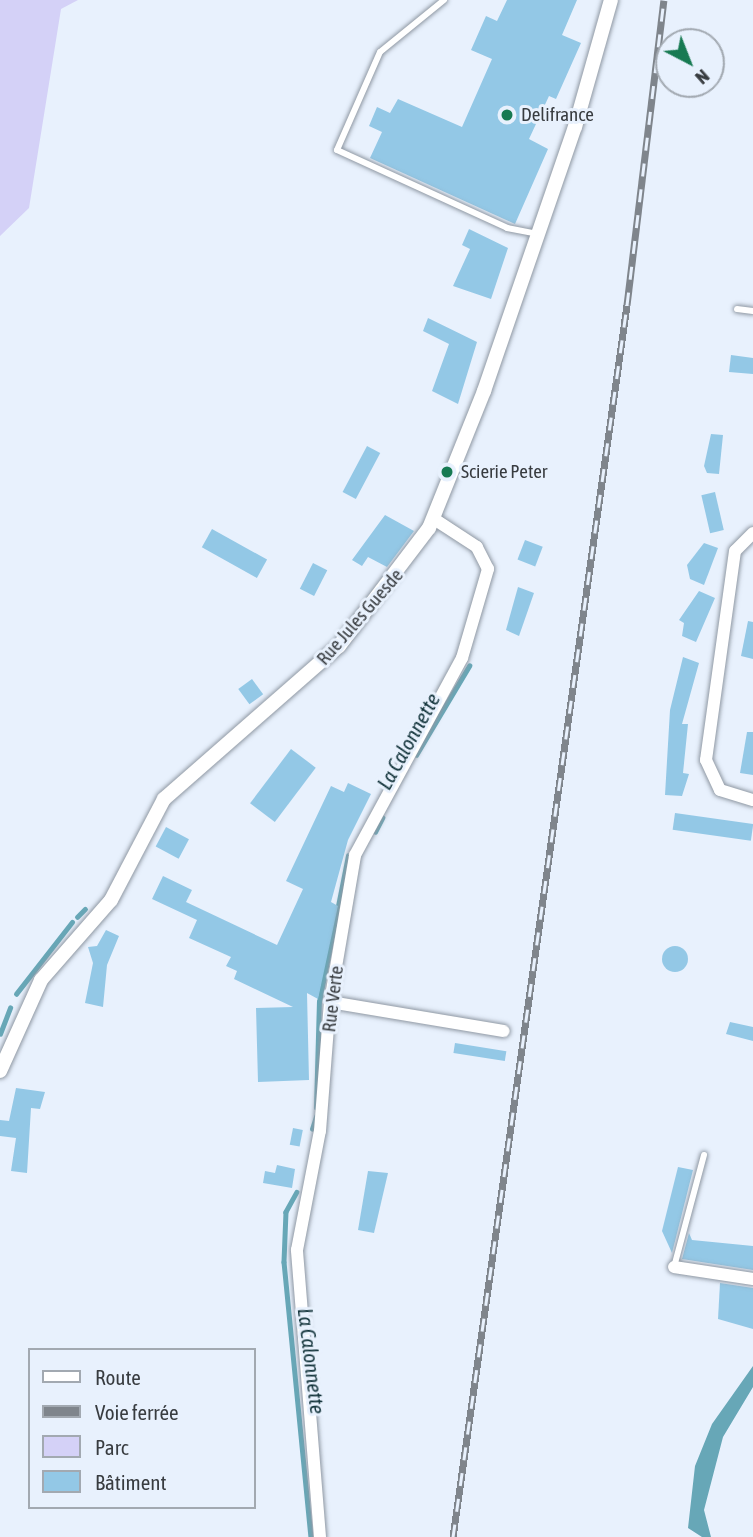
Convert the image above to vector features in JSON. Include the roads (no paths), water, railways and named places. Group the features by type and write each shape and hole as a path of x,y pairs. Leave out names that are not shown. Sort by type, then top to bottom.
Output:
{"street":[{"name":"Rue Jules Guesde","path":"0,1071 41,980 111,900 164,799 339,646 406,565 434,519 538,234 611,0"},
{"name":"Rue Verte","path":"320,1537 296,1250 320,1131 330,1002 355,855 462,658 486,578 485,555 434,519"},
{"path":"753,533 735,551 706,760 710,778 720,790 753,800"},
{"path":"330,1002 504,1031"},
{"path":"674,1267 753,1279"}],"lane":[{"path":"444,0 380,52 337,150 507,228 538,234"},
{"path":"737,309 753,310"},
{"path":"674,1267 704,1155"}],"waterway":[{"name":"La Calonnette","path":"416,755 469,666"},
{"name":"La Calonnette","path":"375,832 382,818"},
{"name":"La Calonnette","path":"316,1108 319,1002 348,856"},
{"path":"77,917 85,909"},
{"path":"16,994 72,922"},
{"path":"0,1034 10,1008"},
{"name":"La Calonnette","path":"312,1129 316,1117"},
{"name":"La Calonnette","path":"297,1192 286,1212 284,1262 311,1537"}],"railway":[{"path":"453,1537 627,305 664,0"}],"place":[{"name":"Delifrance","path":"507,115"},
{"name":"Scierie Peter","path":"447,472"}]}
